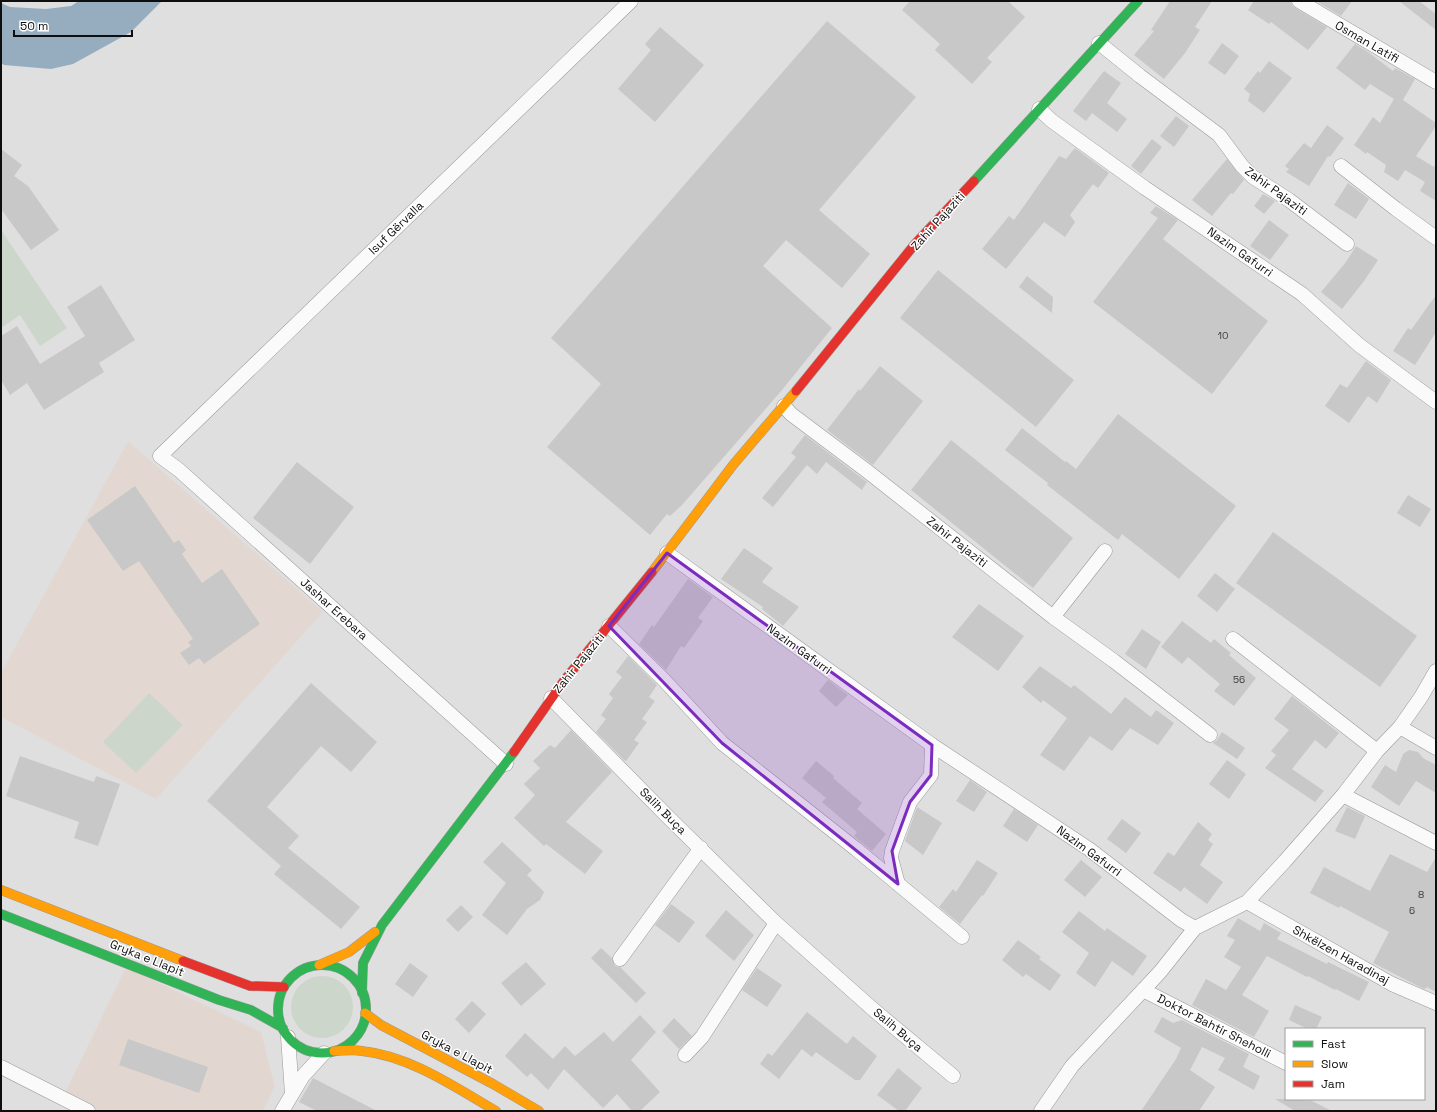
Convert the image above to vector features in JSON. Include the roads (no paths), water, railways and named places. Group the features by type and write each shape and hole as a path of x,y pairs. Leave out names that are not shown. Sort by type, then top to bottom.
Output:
{"main road":[{"name":"Zahir Pajaziti","path":"362,993 363,964 367,953 382,926 506,764 563,682 667,553 733,466 784,406 915,244 1138,1"},
{"name":"Gryka e Llapit","path":"1,890 175,959 250,986 284,987"},
{"name":"Gryka e Llapit","path":"1,914 219,1000 251,1010 285,1033"},
{"name":"Zahir Pajaziti","path":"319,965 334,961 346,954 360,945 382,926"},
{"path":"329,1052 344,1047 359,1033 363,1023 365,1003 362,993 354,979 348,974 334,967 319,965 298,972 284,987 280,998 278,1008 279,1018 285,1033 295,1044 314,1052 329,1052 364,1051 389,1057 419,1068 496,1111"},
{"name":"Gryka e Llapit","path":"365,1013 380,1025 493,1084 539,1111"}],"street":[{"name":"Isuf Gërvalla","path":"160,456 631,1"},
{"name":"Osman Latifi","path":"1299,1 1436,82"},
{"name":"Zahir Pajaziti","path":"1099,43 1140,76 1219,135 1242,166 1253,177 1289,200 1346,244"},
{"name":"Nazim Gafurri","path":"1039,109 1052,121 1145,188 1302,294 1359,345 1436,402"},
{"path":"1341,166 1396,209 1434,232"},
{"name":"Zahir Pajaziti","path":"784,406 789,413 867,471 1053,617 1114,661 1210,735"},
{"name":"Jashar Erebara","path":"160,456 179,470 506,764"},
{"path":"1053,617 1105,551"},
{"name":"Nazim Gafurri","path":"667,553 932,745 1089,849 1180,920 1195,928"},
{"path":"609,626 664,680 722,743 962,937"},
{"path":"1233,638 1377,751"},
{"path":"1195,928 1247,902 1343,795 1377,751 1400,727 1421,697 1436,671"},
{"name":"Salih Buça","path":"551,698 776,923 875,1011 951,1074"},
{"path":"1400,727 1436,748"},
{"path":"898,884 891,858 892,851 910,802 931,775 932,745"},
{"path":"1343,795 1436,843"},
{"path":"620,959 701,848"},
{"name":"Shkëlzen Haradinaj","path":"1247,902 1392,984 1436,1003"},
{"path":"685,1055 702,1037 776,923"},
{"name":"Doktor Bahtir Sheholli","path":"1041,1111 1072,1066 1160,972 1195,928"},
{"name":"Doktor Bahtir Sheholli","path":"1143,990 1285,1062"},
{"path":"285,1033 292,1094"},
{"path":"282,1111 303,1076 329,1052"},
{"path":"1,1067 88,1111"}],"water":[{"path":"79,1 162,1 131,32 73,64 51,69 4,65 1,63 1,3 10,7 46,9 71,6"}]}
